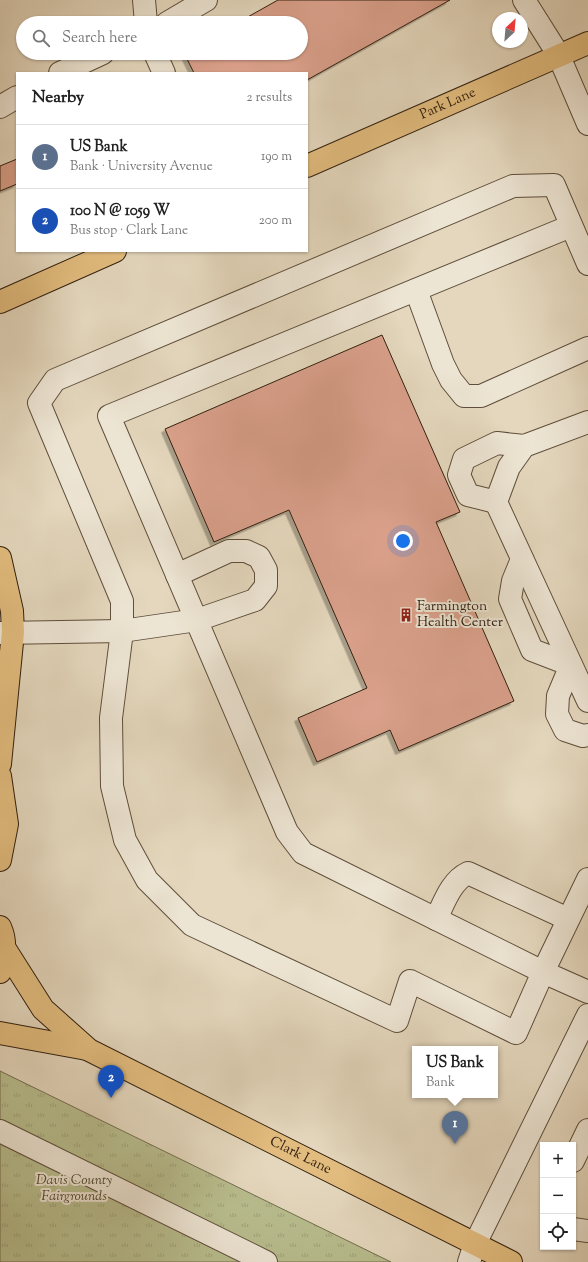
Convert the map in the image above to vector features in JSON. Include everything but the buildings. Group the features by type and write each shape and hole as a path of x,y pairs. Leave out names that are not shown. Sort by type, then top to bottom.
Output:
{"main road":[{"name":"Park Lane","path":"308,166 558,54 588,43"},
{"path":"0,302 113,252"},
{"path":"0,558 12,611 7,633 0,764"},
{"path":"0,776 7,824 0,860"},
{"path":"0,972 1,932"},
{"name":"Clark Lane","path":"1,932 43,1009 89,1050 472,1253 512,1262"},
{"name":"Clark Lane","path":"0,1033 89,1050"}],"street":[{"path":"144,0 145,16"},
{"path":"179,16 206,0"},
{"path":"524,0 558,54 588,124"},
{"path":"62,72 88,60"},
{"path":"158,60 164,72"},
{"path":"0,107 16,98"},
{"path":"588,264 554,185 513,186 55,380 39,403 122,601 122,631 110,718 113,791 125,840 147,880 192,925 397,1021 410,981 516,1033 542,972 588,879"},
{"path":"571,226 109,416 287,832 303,853 542,972 588,992"},
{"path":"416,290 443,364 451,380 464,396 481,396 588,348"},
{"path":"496,502 468,495 459,474 464,459 497,443 524,446 588,422"},
{"path":"524,446 509,467 496,502 588,701"},
{"path":"7,633 122,631 196,620 255,600 266,586 266,570 259,557 246,551 229,551 177,575"},
{"path":"522,559 513,581 510,599 532,650 571,665"},
{"path":"571,665 558,696 557,714 565,730 583,736 588,735"},
{"path":"436,919 454,884 460,876 468,873 568,919"},
{"path":"472,1253 588,1015"},
{"path":"576,1155 588,1130"},
{"path":"0,1131 266,1262"},
{"path":"576,1229 588,1231"}],"green space":[{"name":"Davis County Fairgrounds","path":"0,1071 391,1262 0,1262"}],"place":[{"name":"Farmington Health Center","path":"406,615"},
{"name":"100 N @ 1059 W","path":"111,1098"},
{"name":"US Bank","path":"455,1144"}]}
